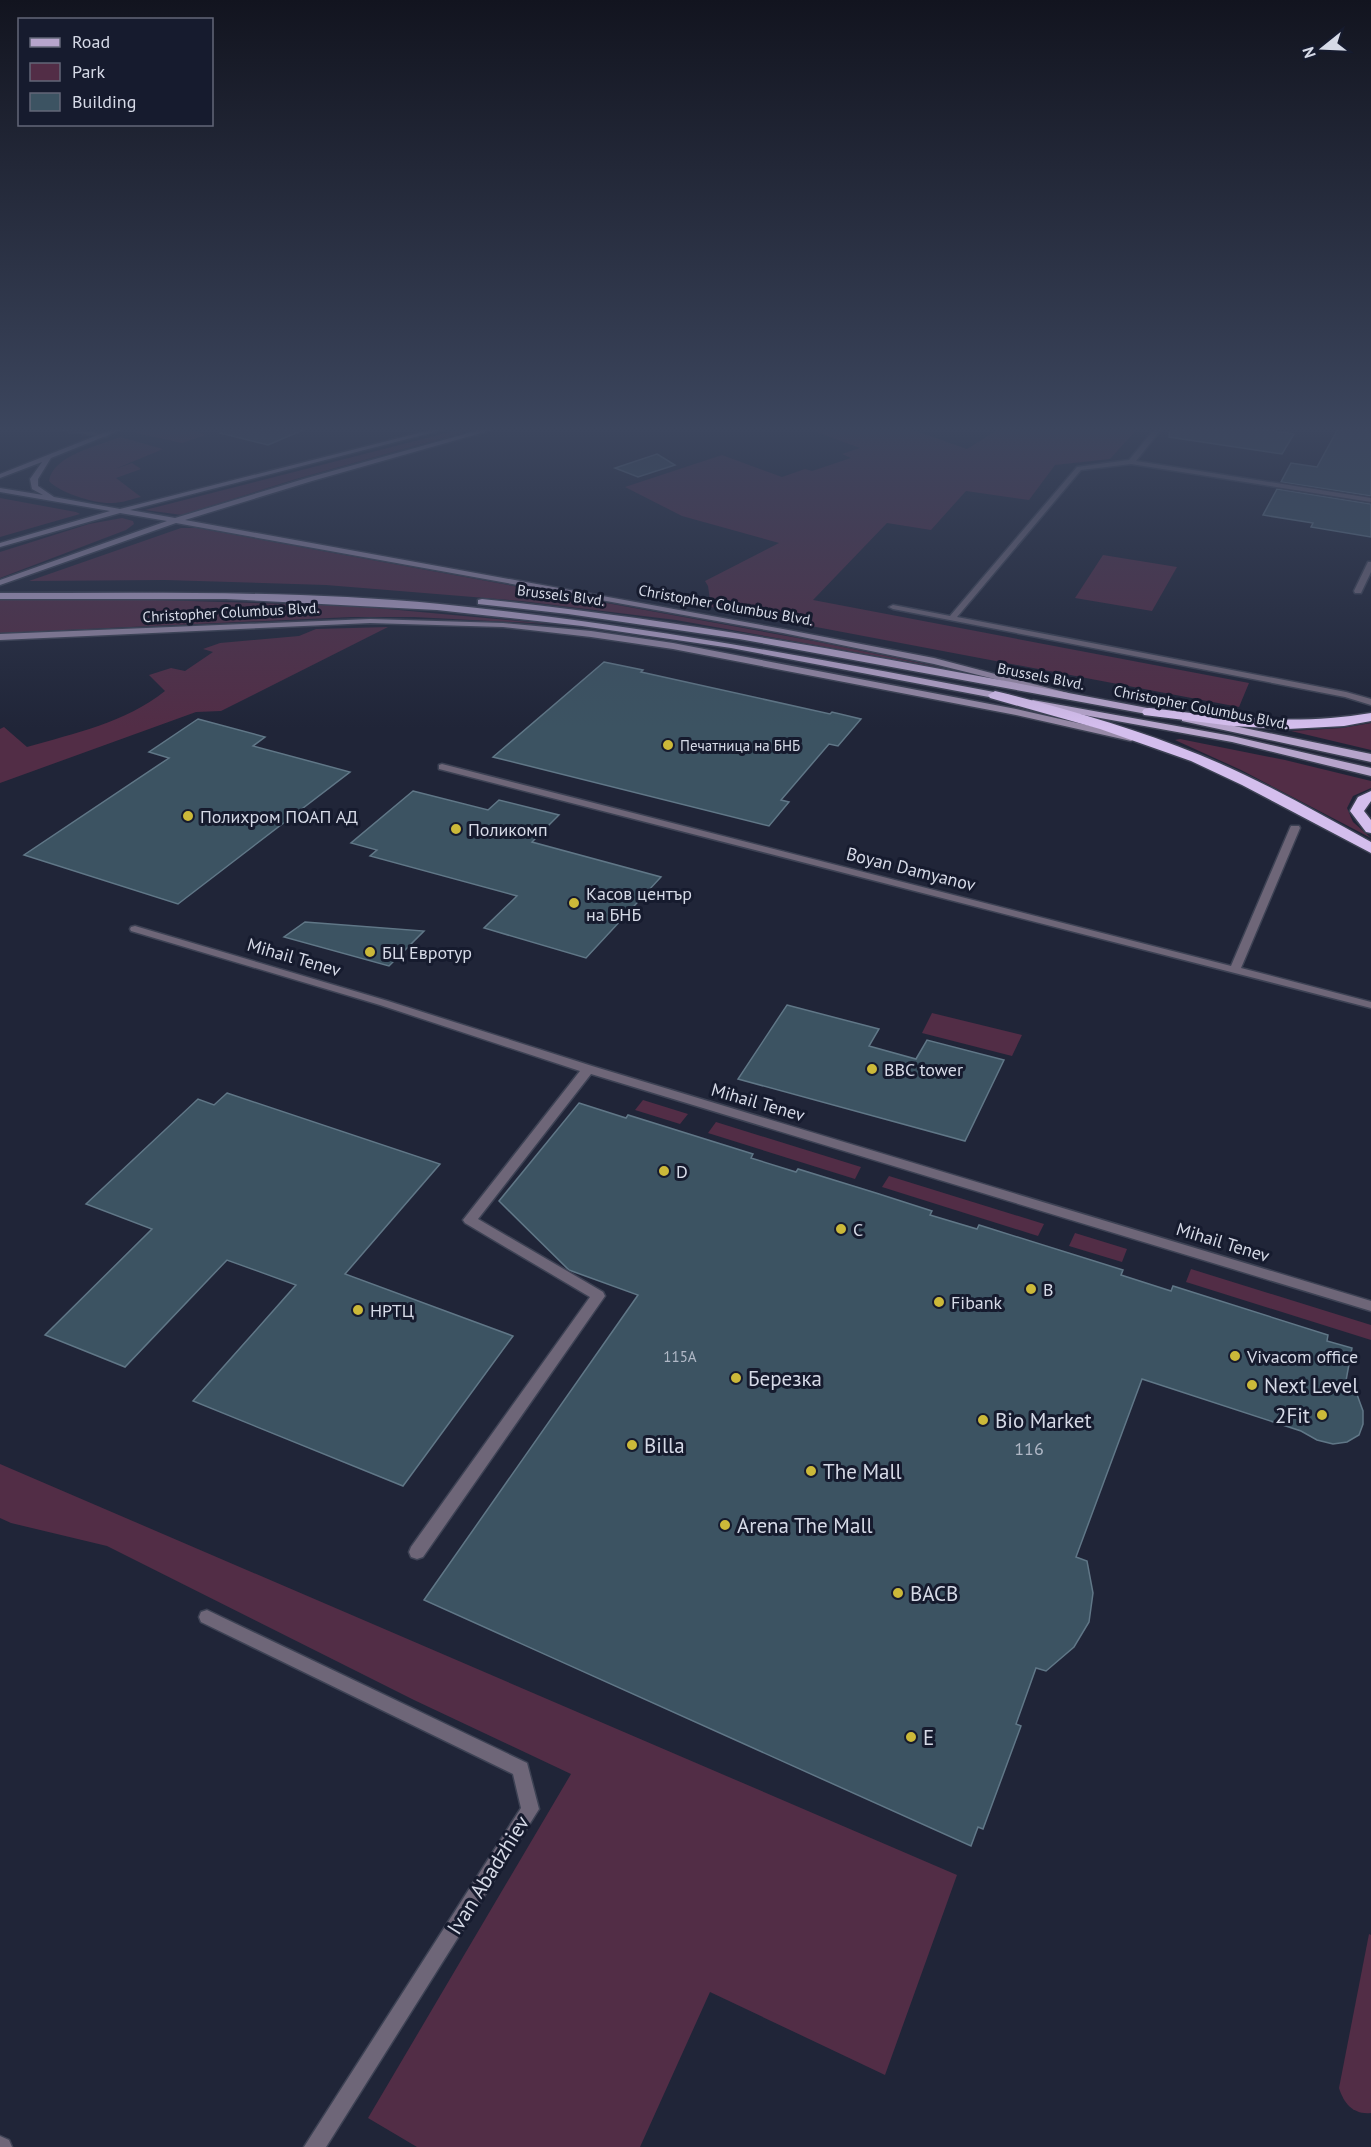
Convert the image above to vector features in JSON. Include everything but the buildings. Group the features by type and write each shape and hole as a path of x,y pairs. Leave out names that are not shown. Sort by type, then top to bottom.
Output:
{"highway":[{"path":"995,695 1104,725 1171,748 1239,778 1371,848"},
{"path":"1149,712 1291,725 1328,724 1371,717"},
{"path":"1371,795 1363,800 1357,811 1371,829"}],"main road":[{"path":"0,545 61,527"},
{"path":"87,551 136,527"},
{"path":"0,585 87,551 158,527"},
{"name":"Christopher Columbus Blvd.","path":"213,527 899,653 1111,705 1371,758"},
{"path":"229,527 242,532"},
{"name":"Brussels Blvd.","path":"0,585 156,586 513,605 667,624 785,643 1111,705"},
{"name":"Brussels Blvd.","path":"0,596 320,595 582,623 731,645 845,667"},
{"name":"Christopher Columbus Blvd.","path":"0,637 406,621 514,626 673,646 1016,712 1171,748"},
{"path":"673,646 845,667"},
{"name":"Christopher Columbus Blvd.","path":"845,667 1232,739 1371,772"}],"street":[{"path":"952,618 1029,527"},
{"path":"1358,591 1371,564"},
{"path":"893,607 1346,695 1371,702"},
{"name":"Boyan Damyanov","path":"442,767 1371,1005"},
{"path":"1235,970 1295,828"},
{"name":"Mihail Tenev","path":"135,929 384,1003 588,1069 1371,1306"},
{"path":"417,1552 598,1296 470,1220 588,1069"},
{"name":"Ivan Abadzhiev","path":"207,1617 521,1769 530,1809 314,2147"}],"green space":[{"path":"0,527 34,527 0,537"},
{"path":"79,527 130,527 0,578 0,552"},
{"path":"722,527 883,527 813,600 1249,683 1239,707 711,607 705,581 779,543"},
{"path":"913,527 934,527 931,530"},
{"path":"181,528 197,528 814,641 949,669 676,620 521,601 326,585 165,580 29,581"},
{"path":"1103,555 1177,567 1152,611 1075,598"},
{"path":"0,600 156,600 355,606 551,624 414,617 351,617 0,633"},
{"path":"388,627 221,711 196,712 0,783 0,729 4,727 27,747 99,726 150,702 165,691 149,675 171,668 185,671 213,652 203,649 220,643 299,636 316,629"},
{"path":"1371,723 1371,750 1291,731 1342,728"},
{"path":"1180,739 1285,760 1371,781 1371,788 1353,796 1347,808 1353,822 1371,838 1241,770 1175,740"},
{"path":"932,1013 1022,1035 1012,1056 922,1033"},
{"path":"643,1100 688,1114 680,1124 635,1110"},
{"path":"716,1122 861,1167 855,1179 708,1133"},
{"path":"889,1176 1044,1224 1038,1236 882,1187"},
{"path":"1075,1233 1127,1249 1122,1262 1069,1246"},
{"path":"1191,1269 1371,1325 1371,1340 1186,1282"},
{"path":"0,1464 957,1875 885,2075 710,1992 640,2147 417,2147 368,2118 571,1774 414,1700 107,1546 11,1523 0,1518"},
{"path":"1369,1934 1371,1935 1371,2113 1365,2113 1350,2107 1339,2088"}],"place":[{"name":"Печатница на БНБ","path":"668,745"},
{"name":"Полихром ПОАП АД","path":"188,816"},
{"name":"Поликомп","path":"456,829"},
{"name":"Касов център на БНБ","path":"574,903"},
{"name":"БЦ Евротур","path":"370,952"},
{"name":"BBC tower","path":"872,1069"},
{"name":"D","path":"664,1171"},
{"name":"C","path":"841,1229"},
{"name":"B","path":"1031,1289"},
{"name":"Fibank","path":"939,1302"},
{"name":"НРТЦ","path":"358,1310"},
{"name":"Vivacom office","path":"1235,1356"},
{"name":"Березка","path":"736,1378"},
{"name":"Next Level","path":"1252,1385"},
{"name":"2Fit","path":"1322,1415"},
{"name":"Bio Market","path":"983,1420"},
{"name":"Billa","path":"632,1445"},
{"name":"The Mall","path":"811,1471"},
{"name":"Arena The Mall","path":"725,1525"},
{"name":"BACB","path":"898,1593"},
{"name":"E","path":"911,1737"}]}
